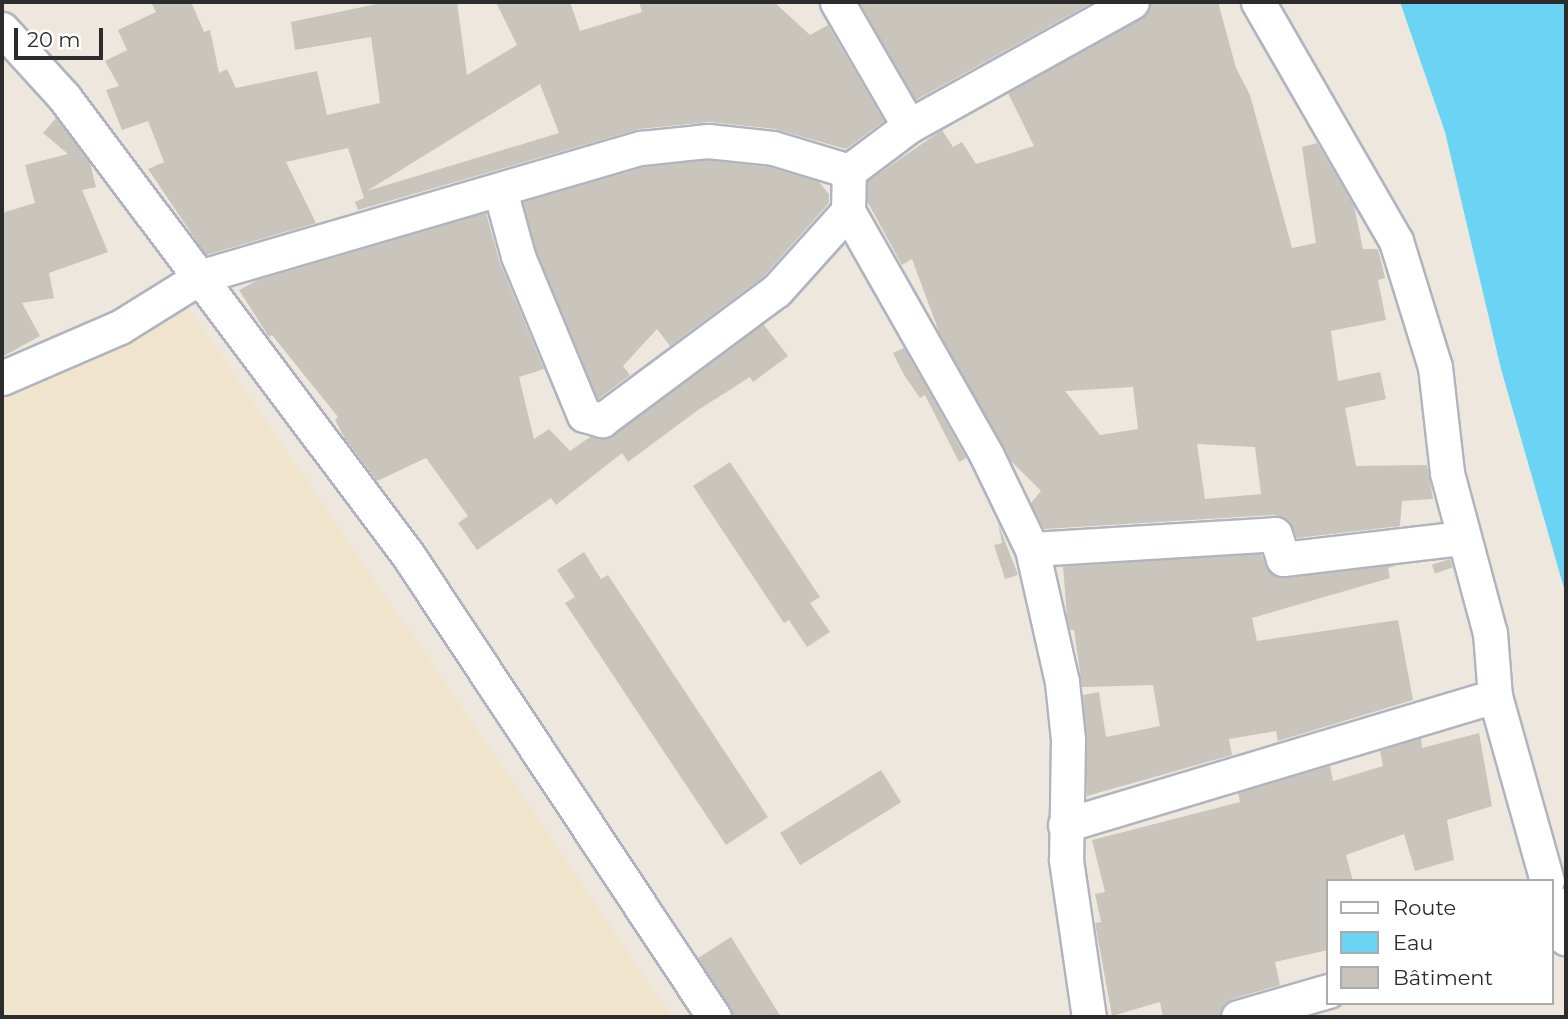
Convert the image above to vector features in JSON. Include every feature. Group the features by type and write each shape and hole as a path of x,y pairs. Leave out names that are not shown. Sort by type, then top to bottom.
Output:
{"street":[{"path":"836,2 909,126"},
{"path":"849,170 909,126 1132,2"},
{"path":"1258,2 1396,241 1436,367 1447,474 1490,633 1495,696 1545,879"},
{"path":"2,29 64,97 202,275 408,555 714,1017"},
{"path":"2,378 120,327 202,275 673,142 773,148 849,170"},
{"path":"849,170 848,211 987,456 1032,550 1062,682 1068,739 1065,825 1089,1017"},
{"path":"500,190 518,256 584,415 595,421 614,413 776,291 848,211"},
{"path":"1032,550 1275,534 1283,559 1463,538"},
{"path":"1065,825 1495,696"},
{"path":"1554,908 1566,939"},
{"path":"1238,1017 1326,992"}],"shaded area":[{"path":"183,300 672,1017 2,1017 2,387"}],"water":[{"path":"1400,2 1566,2 1566,595 1501,369 1445,132"}],"building":[{"path":"151,2 191,2 204,32 210,30 219,73 227,69 236,88 317,71 327,115 380,103 371,37 295,50 291,22 386,2 457,2 467,75 517,45 496,2 570,2 580,31 642,12 639,2 774,2 810,35 828,25 884,121 846,149 775,129 710,122 639,129 358,210 355,202 364,198 348,148 286,162 316,223 206,255 148,169 164,162 148,121 122,130 106,90 119,86 105,61 127,50 118,30 156,12","holes":["540,84 559,133 367,191"]},
{"path":"859,2 1093,2 916,100"},
{"path":"1151,2 1218,2 1236,68 1250,95 1292,248 1316,243 1302,147 1317,143 1354,206 1363,249 1378,249 1385,278 1378,280 1386,320 1331,331 1338,381 1380,372 1386,399 1345,408 1356,466 1427,465 1433,499 1402,501 1400,526 1297,538 1289,520 1274,515 1044,529 1031,503 1041,491 1010,460 939,332 912,259 902,265 867,201 868,181 942,130 953,147 962,142 976,164 1034,146 1008,93 1141,19","holes":["1133,387 1138,429 1100,435 1065,391","1197,444 1255,447 1261,494 1205,499"]},
{"path":"56,118 90,163 96,187 82,190 108,252 49,273 54,298 22,303 40,336 2,357 2,213 35,203 25,165 68,154 43,133"},
{"path":"708,160 769,167 819,182 829,194 829,203 763,277 670,346 657,329 623,366 630,375 598,399 536,250 523,202 645,167"},
{"path":"486,213 500,263 544,369 519,377 534,439 549,429 570,451 590,437 613,436 763,324 788,356 753,382 750,377 698,410 628,462 622,453 556,505 551,498 477,550 458,523 468,516 426,458 377,481 344,437 335,420 338,417 272,335 269,337 239,290 258,280"},
{"path":"904,348 966,458 959,462 925,395 920,398 893,353"},
{"path":"730,462 820,597 810,603 830,632 807,647 789,620 784,623 693,486"},
{"path":"998,523 1018,575 1005,579 994,545 1002,543"},
{"path":"584,552 601,579 608,575 768,817 726,845 565,603 575,597 557,570"},
{"path":"1261,554 1270,573 1285,578 1397,565 1388,568 1390,578 1252,618 1257,641 1398,620 1413,700 1278,741 1276,731 1229,739 1232,755 1087,796 1083,695 1099,692 1106,737 1160,726 1153,685 1082,687 1074,630 1070,630 1067,617 1063,566"},
{"path":"1450,559 1453,568 1435,573 1432,565"},
{"path":"1479,733 1492,806 1447,820 1454,860 1415,871 1404,834 1346,855 1352,879 1326,879 1326,950 1275,962 1280,985 1232,999 1224,1004 1219,1017 1163,1017 1160,1002 1112,1016 1095,923 1101,922 1095,894 1105,892 1092,840 1240,802 1238,793 1330,766 1333,781 1383,766 1380,751 1421,738 1422,748"},
{"path":"881,770 901,802 800,865 780,833"},
{"path":"731,937 781,1017 733,1017 698,958"}]}
